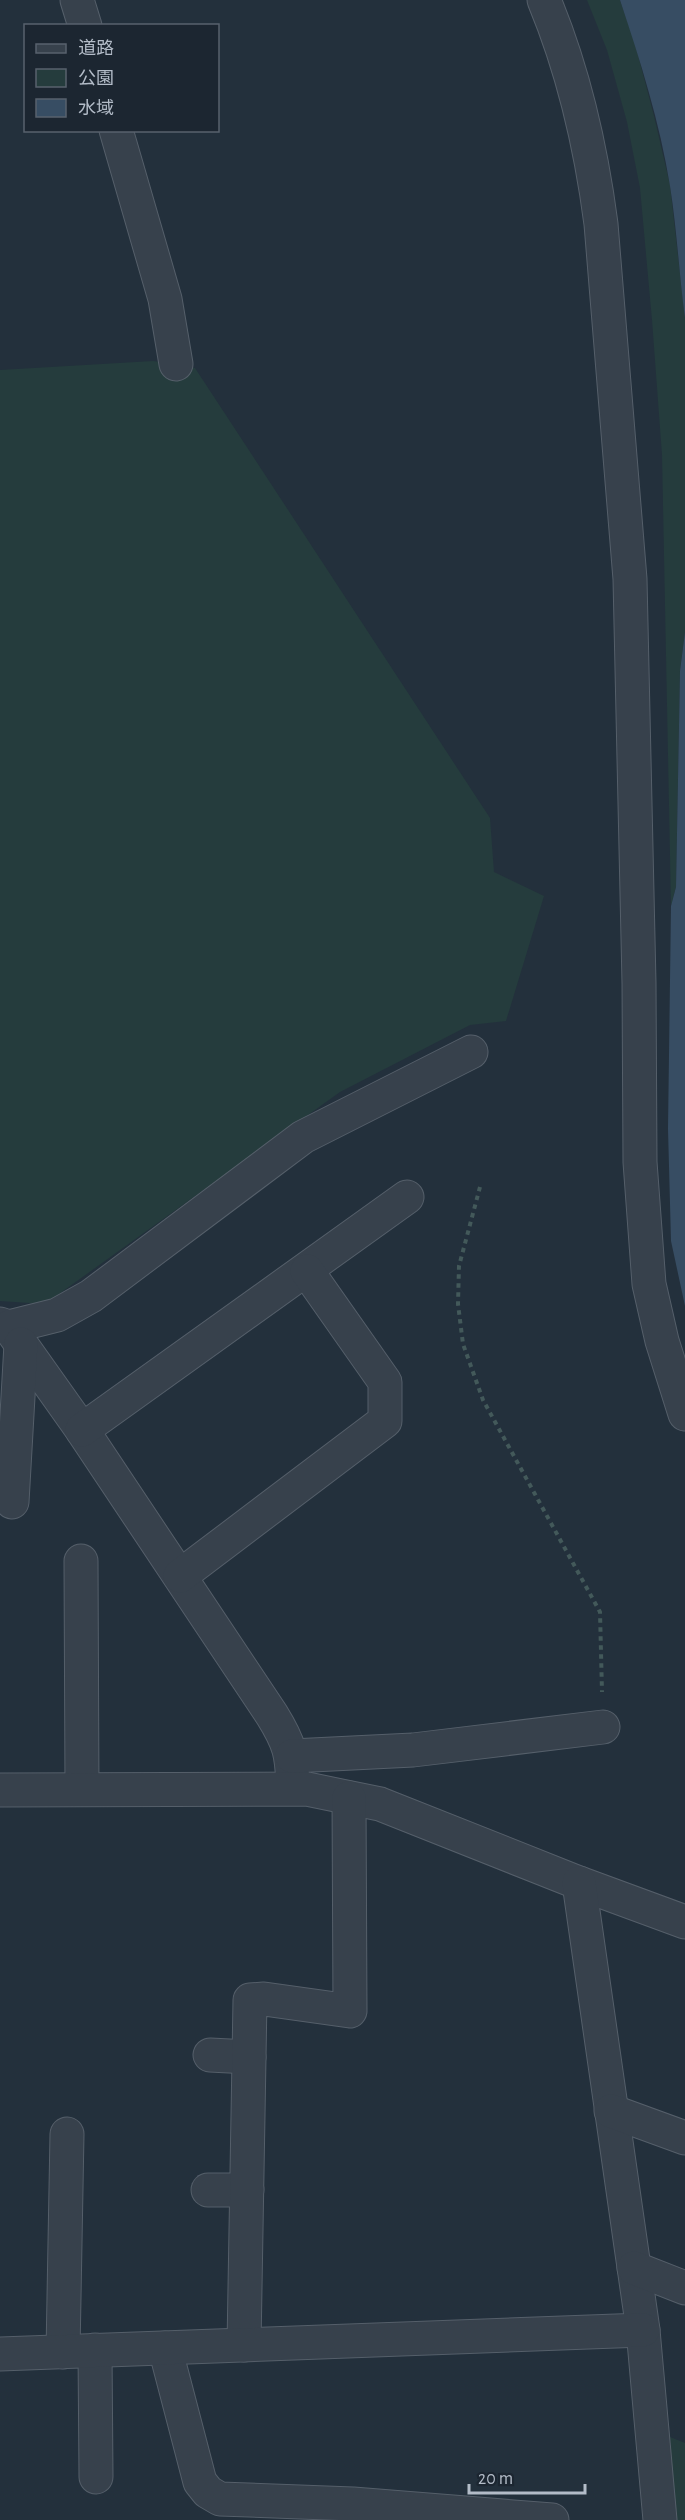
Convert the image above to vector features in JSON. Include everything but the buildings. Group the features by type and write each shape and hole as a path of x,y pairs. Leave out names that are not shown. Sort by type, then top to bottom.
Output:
{"street":[{"path":"77,0 84,24"},
{"path":"544,0 575,85 594,170 601,224 630,579 641,1184 649,1284 662,1341 685,1414"},
{"path":"117,132 162,289 176,364"},
{"path":"10,1332 57,1315 91,1296 303,1137 471,1052"},
{"path":"82,1430 307,1271 407,1197"},
{"path":"180,1576 385,1421 385,1382 307,1271"},
{"path":"10,1332 82,1430 272,1715 286,1738 292,1756 293,1788"},
{"path":"10,1332 12,1502"},
{"path":"81,1561 82,1789"},
{"path":"292,1756 413,1750 603,1727"},
{"path":"0,1790 293,1788 349,1798 380,1804 579,1883 685,1922"},
{"path":"244,2345 250,2000 264,1999 350,2011 349,1798"},
{"path":"579,1883 643,2331 660,2520"},
{"path":"210,2055 249,2057"},
{"path":"611,2111 685,2138"},
{"path":"67,2134 79,2351 96,2477"},
{"path":"208,2190 247,2190"},
{"path":"634,2268 685,2288"},
{"path":"0,2354 643,2331"},
{"path":"165,2348 200,2482 208,2492 220,2499 354,2512 552,2520"}],"path":[{"path":"480,1186 459,1266 458,1304 463,1344 483,1400 600,1612 603,1727"}],"green space":[{"path":"587,0 620,0 634,40 670,185 685,318 685,632 680,671 676,887 671,906 662,455 640,188 627,122 607,50"},
{"path":"153,361 195,368 490,818 494,872 544,896 506,1021 470,1025 340,1092 45,1304 0,1301 0,370"},
{"path":"670,2437 685,2443 685,2520 675,2520"}],"water":[{"path":"620,0 685,0 685,318 666,162 649,92"},
{"path":"685,632 685,1306 671,1241 668,1129 671,906 676,887 680,671"}]}
